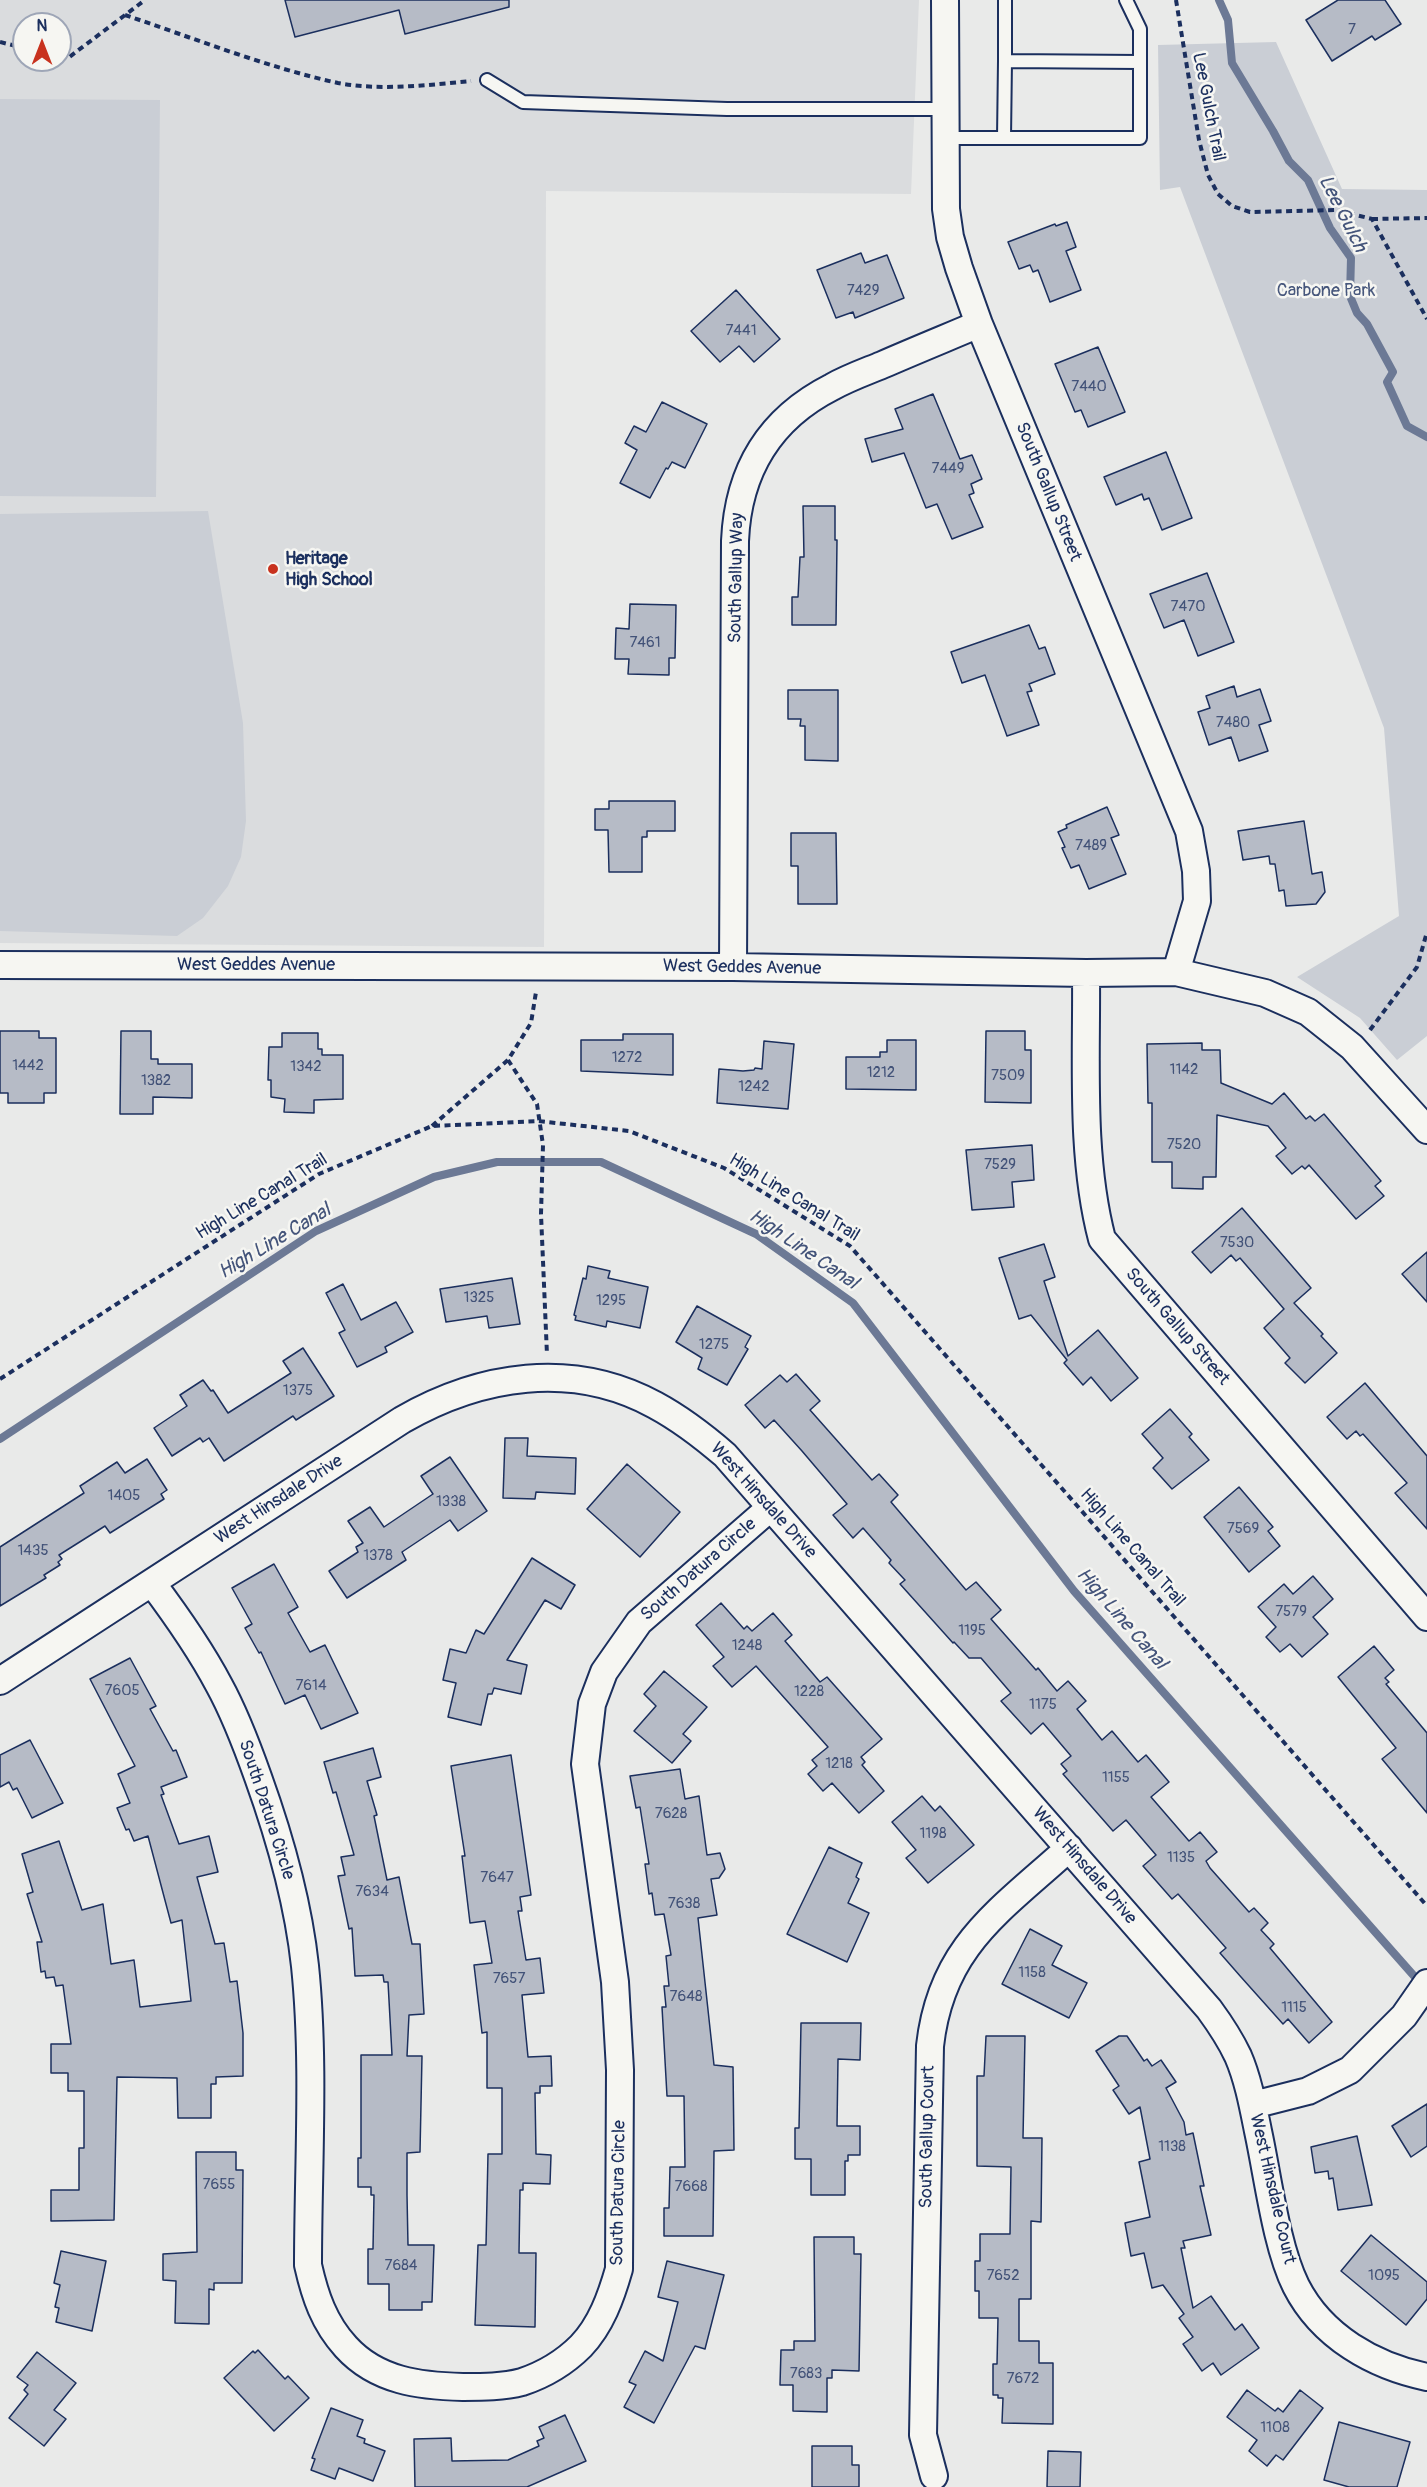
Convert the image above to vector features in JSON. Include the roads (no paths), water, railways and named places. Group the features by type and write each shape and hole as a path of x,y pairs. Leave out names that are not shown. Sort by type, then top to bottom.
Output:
{"street":[{"name":"South Gallup Street","path":"945,0 944,138 946,209 950,237 979,324 1188,831 1196,872 1197,901 1176,972"},
{"name":"South Gallup Way","path":"733,967 735,541 736,513 743,483 767,440 794,412 830,387 979,324"},
{"name":"West Geddes Avenue","path":"0,964 733,967 1086,973 1176,972 1265,993 1308,1012 1352,1047 1427,1131"},
{"name":"South Gallup Street","path":"1086,973 1088,1168 1102,1239 1427,1617"},
{"name":"West Hinsdale Drive","path":"0,1681 428,1405 448,1396 488,1384 548,1377 589,1382 624,1392 653,1404 691,1427 725,1455 1209,2009 1239,2058 1253,2105"},
{"name":"South Datura Circle","path":"152,1583 176,1615 221,1688 246,1742 275,1823 292,1889 305,1965 309,2029 308,2265 316,2299 328,2325 347,2348 387,2376 424,2386 490,2387 522,2382 545,2372 582,2345 611,2299 619,2269 620,2070 615,1982 585,1764 592,1704 604,1672 639,1622 770,1508"},
{"name":"South Gallup Court","path":"934,2476 923,2435 930,2046 933,2025 938,2002 953,1966 969,1942 1069,1848"},
{"path":"1253,2105 1308,2091 1350,2070 1404,2016 1427,1983"},
{"name":"West Hinsdale Court","path":"1253,2105 1284,2256 1297,2287 1320,2321 1349,2346 1384,2366 1427,2377"}],"lane":[{"path":"1004,138 1005,0"},
{"path":"944,138 1140,138 1140,29 1126,0"},
{"path":"1005,61 1140,62"},
{"path":"487,80 523,102 727,110 944,110"}],"waterway":[{"name":"Lee Gulch","path":"1219,0 1228,20 1232,63 1289,161 1308,180 1330,228 1351,258 1350,296 1357,313 1367,324 1393,372 1387,382 1407,426 1427,437"},
{"name":"High Line Canal","path":"0,1439 316,1231 434,1177 497,1162 601,1162 756,1234 853,1303 1074,1591 1422,1985"}],"place":[{"name":"Heritage High School","path":"273,569"}],"park label":[{"name":"Carbone Park","path":"1326,291"}]}
